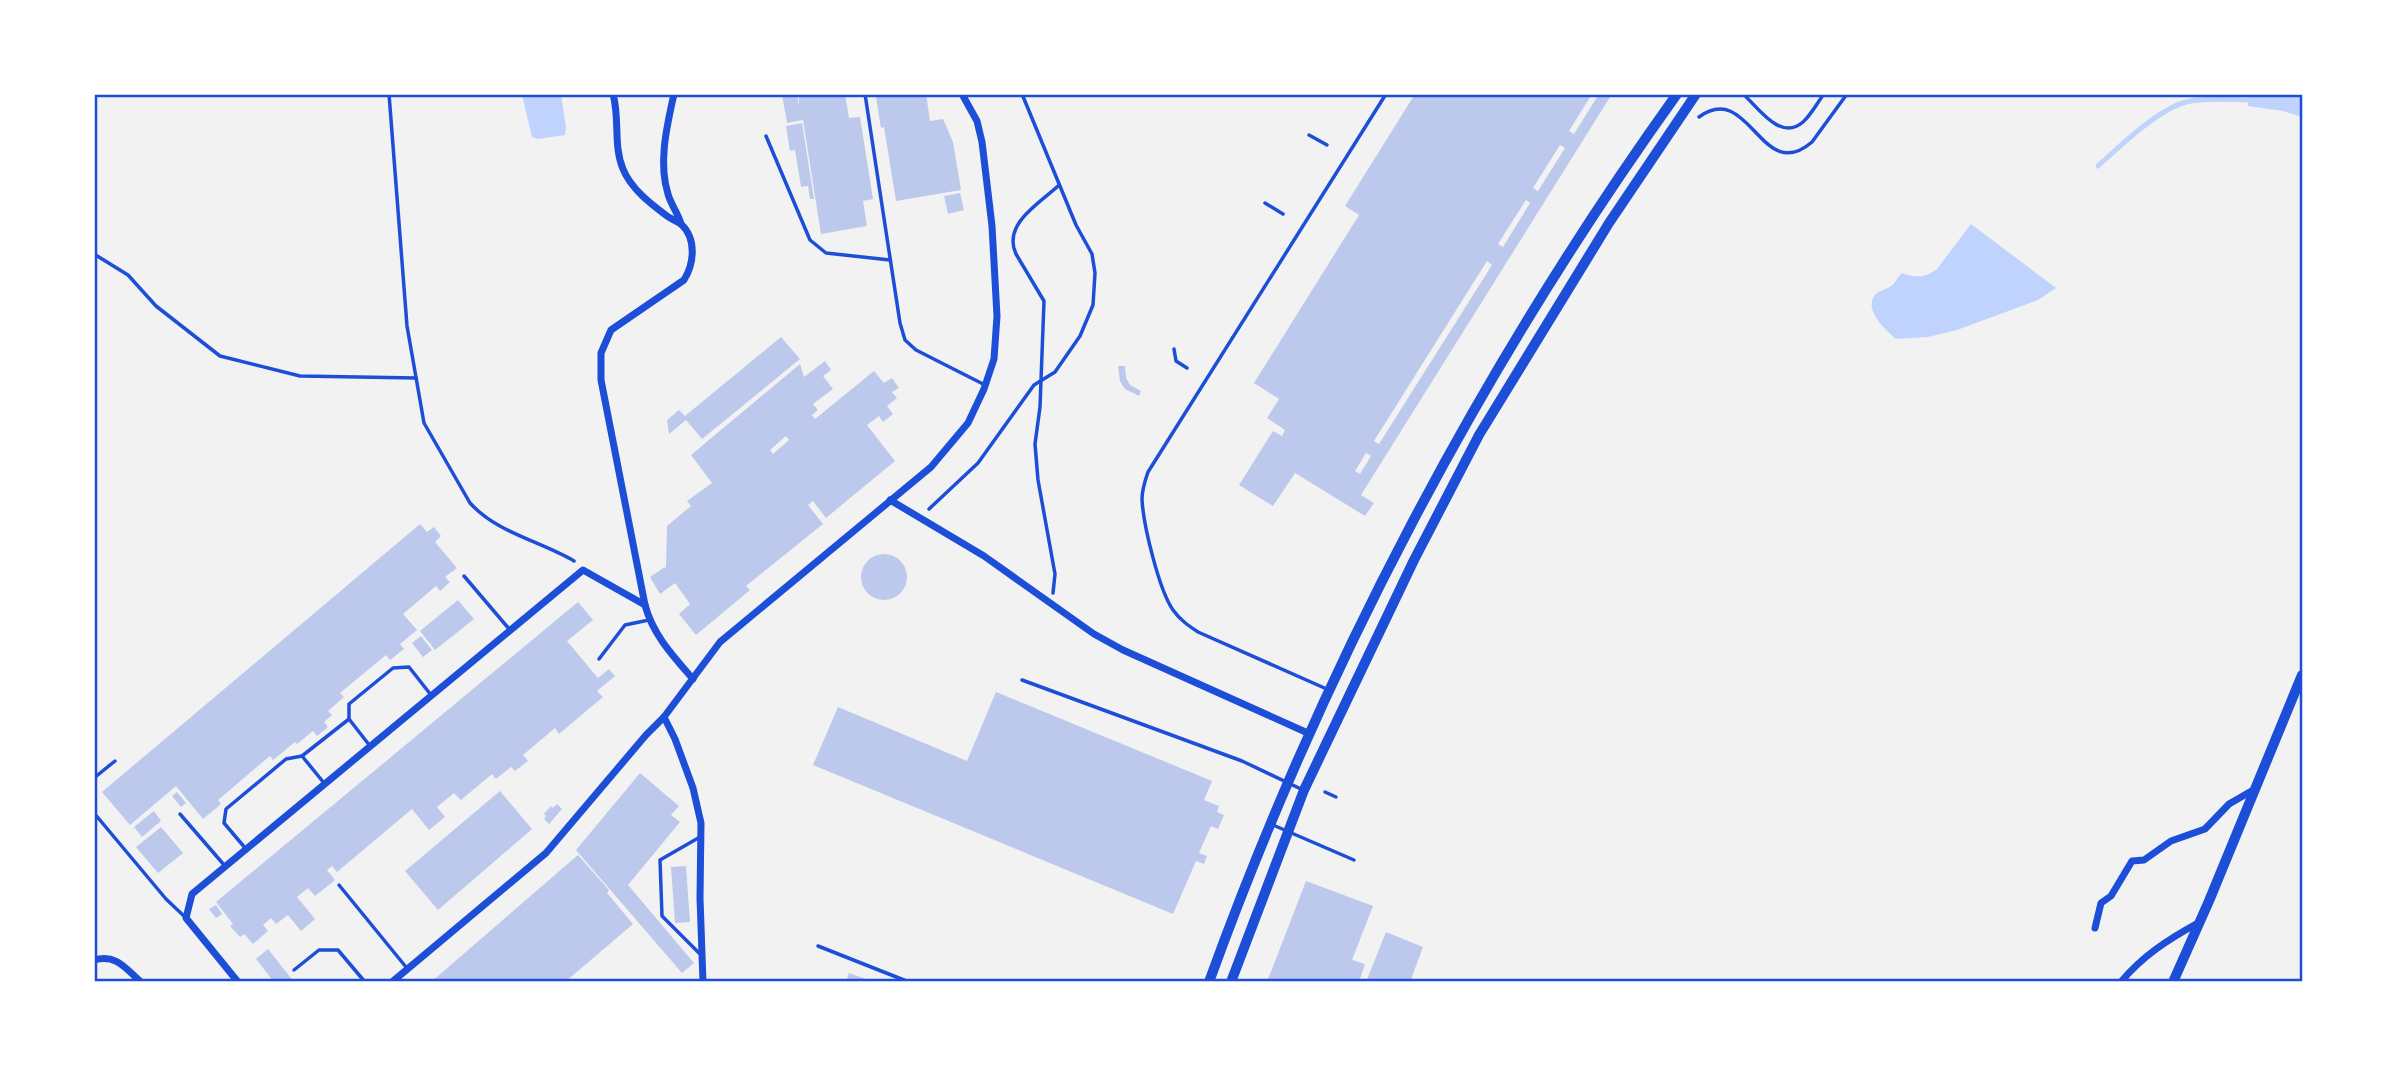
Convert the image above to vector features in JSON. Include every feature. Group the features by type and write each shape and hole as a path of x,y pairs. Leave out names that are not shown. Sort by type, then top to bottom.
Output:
{"main road":[{"path":"2173,982 2257,788 2302,675"}],"street":[{"path":"613,94 618,117 617,144 623,170 649,203 682,225"},
{"path":"674,94 665,142 664,176 667,193 688,235 692,255 689,272 677,285 611,330 601,353 601,380 649,620 665,646 693,679"},
{"path":"392,982 546,853 664,717 720,642 931,467 968,424 994,359 997,316 992,226 982,142 976,121 962,94"},
{"path":"1209,982 1232,918 1310,734 1399,549 1464,426 1596,209 1676,94"},
{"path":"1231,982 1304,790 1396,596 1479,435 1609,223 1696,94"},
{"path":"890,500 984,556 1094,634 1123,650 1310,734"},
{"path":"238,982 186,918 192,894 583,570 645,605"},
{"path":"664,717 693,788 701,823 703,982"},
{"path":"2095,928 2102,903 2111,896 2132,862 2144,860 2171,841 2205,829 2230,804 2257,788"},
{"path":"2121,982 2170,938 2200,922"},
{"path":"94,960 106,957 117,960 141,982"}],"lane":[{"path":"864,94 900,323 905,340 916,350 985,386"},
{"path":"1331,691 1198,632 1172,609 1163,589 1143,511 1143,484 1148,472 1386,94"},
{"path":"1743,94 1776,125 1785,128 1803,122 1824,94"},
{"path":"766,135 810,240 826,253 890,260"},
{"path":"464,576 510,630"},
{"path":"598,659 625,625 649,620"},
{"path":"370,746 349,719 349,704 393,668 409,667 432,695"},
{"path":"1022,680 1241,761 1304,790"},
{"path":"246,849 224,823 226,809 286,759 302,756 349,719"},
{"path":"302,756 324,784"},
{"path":"94,778 115,761"},
{"path":"94,813 166,899 186,918"},
{"path":"180,814 225,866"},
{"path":"1271,824 1354,860"},
{"path":"702,836 660,860 662,916 702,955"},
{"path":"339,885 408,969"},
{"path":"818,946 908,982"},
{"path":"294,970 319,950 338,950 365,982"}],"path":[{"path":"389,94 407,326 427,432 470,503 488,521 551,548 579,563 583,570"},
{"path":"920,517 978,463 1034,385 1055,372 1080,336 1093,305 1095,273 1092,254 1076,225 1022,94"},
{"path":"1310,135 1327,145"},
{"path":"1049,601 1055,589 1055,574 1038,480 1035,444 1040,407 1044,301 1012,246 1012,236 1017,224 1059,185"},
{"path":"1265,203 1283,214"},
{"path":"94,254 128,275 156,306 220,356 300,376 416,378"},
{"path":"1174,349 1176,360 1187,368"},
{"path":"1325,792 1336,797"}],"water":[{"path":"522,95 561,95 565,135 538,139 532,137"},
{"path":"2248,95 2302,95 2302,117 2248,106"},
{"path":"1971,224 2056,288 2038,300 1957,330 1928,337 1896,339 1874,313 1872,301 1875,295 1893,285 1902,273 1920,276 1937,269"}],"building":[{"path":"782,94 797,94 799,106 799,94 845,94 849,118 860,117 873,199 863,201 867,226 821,234 803,120 787,123"},
{"path":"926,94 930,121 943,119 953,142 961,190 896,201 884,127 881,128 876,97"},
{"path":"1415,94 1592,94 1569,131 1574,134 1599,94 1612,94 1361,495 1374,503 1365,516 1295,473 1273,506 1239,485 1273,431 1282,436 1285,430 1267,418 1279,399 1254,383 1359,215 1345,206","holes":["1560,145 1565,148 1538,191 1533,188","1526,200 1530,203 1503,247 1498,244","1487,261 1492,265 1379,444 1374,441","1366,453 1371,456 1360,474 1355,471"]},
{"path":"802,123 814,199 810,199 808,186 801,187 795,150 790,151 786,126"},
{"path":"960,193 964,210 948,214 944,196"},
{"path":"781,337 800,359 702,439 686,420 669,434 667,420 679,410 685,416"},
{"path":"825,361 831,370 823,376 833,389 813,404 818,410 812,415 815,419 874,371 884,383 892,378 899,388 892,392 897,398 887,406 893,414 883,422 879,416 867,425 895,461 826,518 813,501 808,505 823,524 746,586 750,590 696,635 679,614 690,604 675,583 660,594 650,577 665,567 666,569 667,526 691,506 687,501 712,483 691,455 800,364 804,377","holes":["786,436 789,440 773,454 770,450"]},
{"path":"1118,366 1125,366 1126,378 1130,385 1141,391 1139,396 1125,389 1120,381"},
{"path":"420,524 427,532 434,527 441,536 435,542 457,568 445,577 450,582 440,591 436,586 403,614 417,630 400,644 404,649 390,660 386,655 340,693 344,697 328,711 332,715 324,722 328,727 317,736 313,731 273,760 270,756 218,800 221,804 203,819 176,786 130,825 102,792"},
{"path":"884,554 900,561 907,577 900,593 884,600 868,593 861,577 868,561"},
{"path":"458,600 474,619 435,650 420,631"},
{"path":"578,602 593,620 567,641 598,678 609,669 615,676 597,691 603,697 559,734 555,728 523,755 528,761 515,771 511,767 496,779 492,774 461,800 454,793 437,807 445,817 429,830 412,809 337,872 332,866 327,870 335,880 315,896 308,888 297,897 315,919 301,931 288,915 276,924 271,918 263,925 268,931 253,944 244,934 240,937 216,902"},
{"path":"421,636 432,650 423,657 412,643"},
{"path":"996,692 1212,781 1204,800 1219,806 1217,812 1224,815 1218,829 1211,826 1199,853 1207,856 1204,864 1196,861 1173,914 813,765 838,707 967,761"},
{"path":"640,773 679,806 671,815 680,822 628,885 694,963 682,973 576,850"},
{"path":"500,791 532,829 438,910 405,871"},
{"path":"177,792 186,803 181,807 172,796"},
{"path":"557,804 562,809 549,824 544,819 544,814"},
{"path":"154,811 161,821 142,837 134,827"},
{"path":"161,827 183,853 158,873 136,847"},
{"path":"578,855 609,890 607,893 633,924 565,982 431,982"},
{"path":"686,866 690,922 675,923 671,867"},
{"path":"1306,881 1373,906 1352,960 1365,964 1359,982 1267,982"},
{"path":"216,905 222,914 216,918 209,909"},
{"path":"1386,932 1423,947 1410,982 1366,982"},
{"path":"268,949 294,982 274,982 256,959"},
{"path":"849,973 871,981 871,982 846,982"}],"waterway":[{"path":"2098,166 2139,130 2175,106 2202,100 2252,100"}]}
